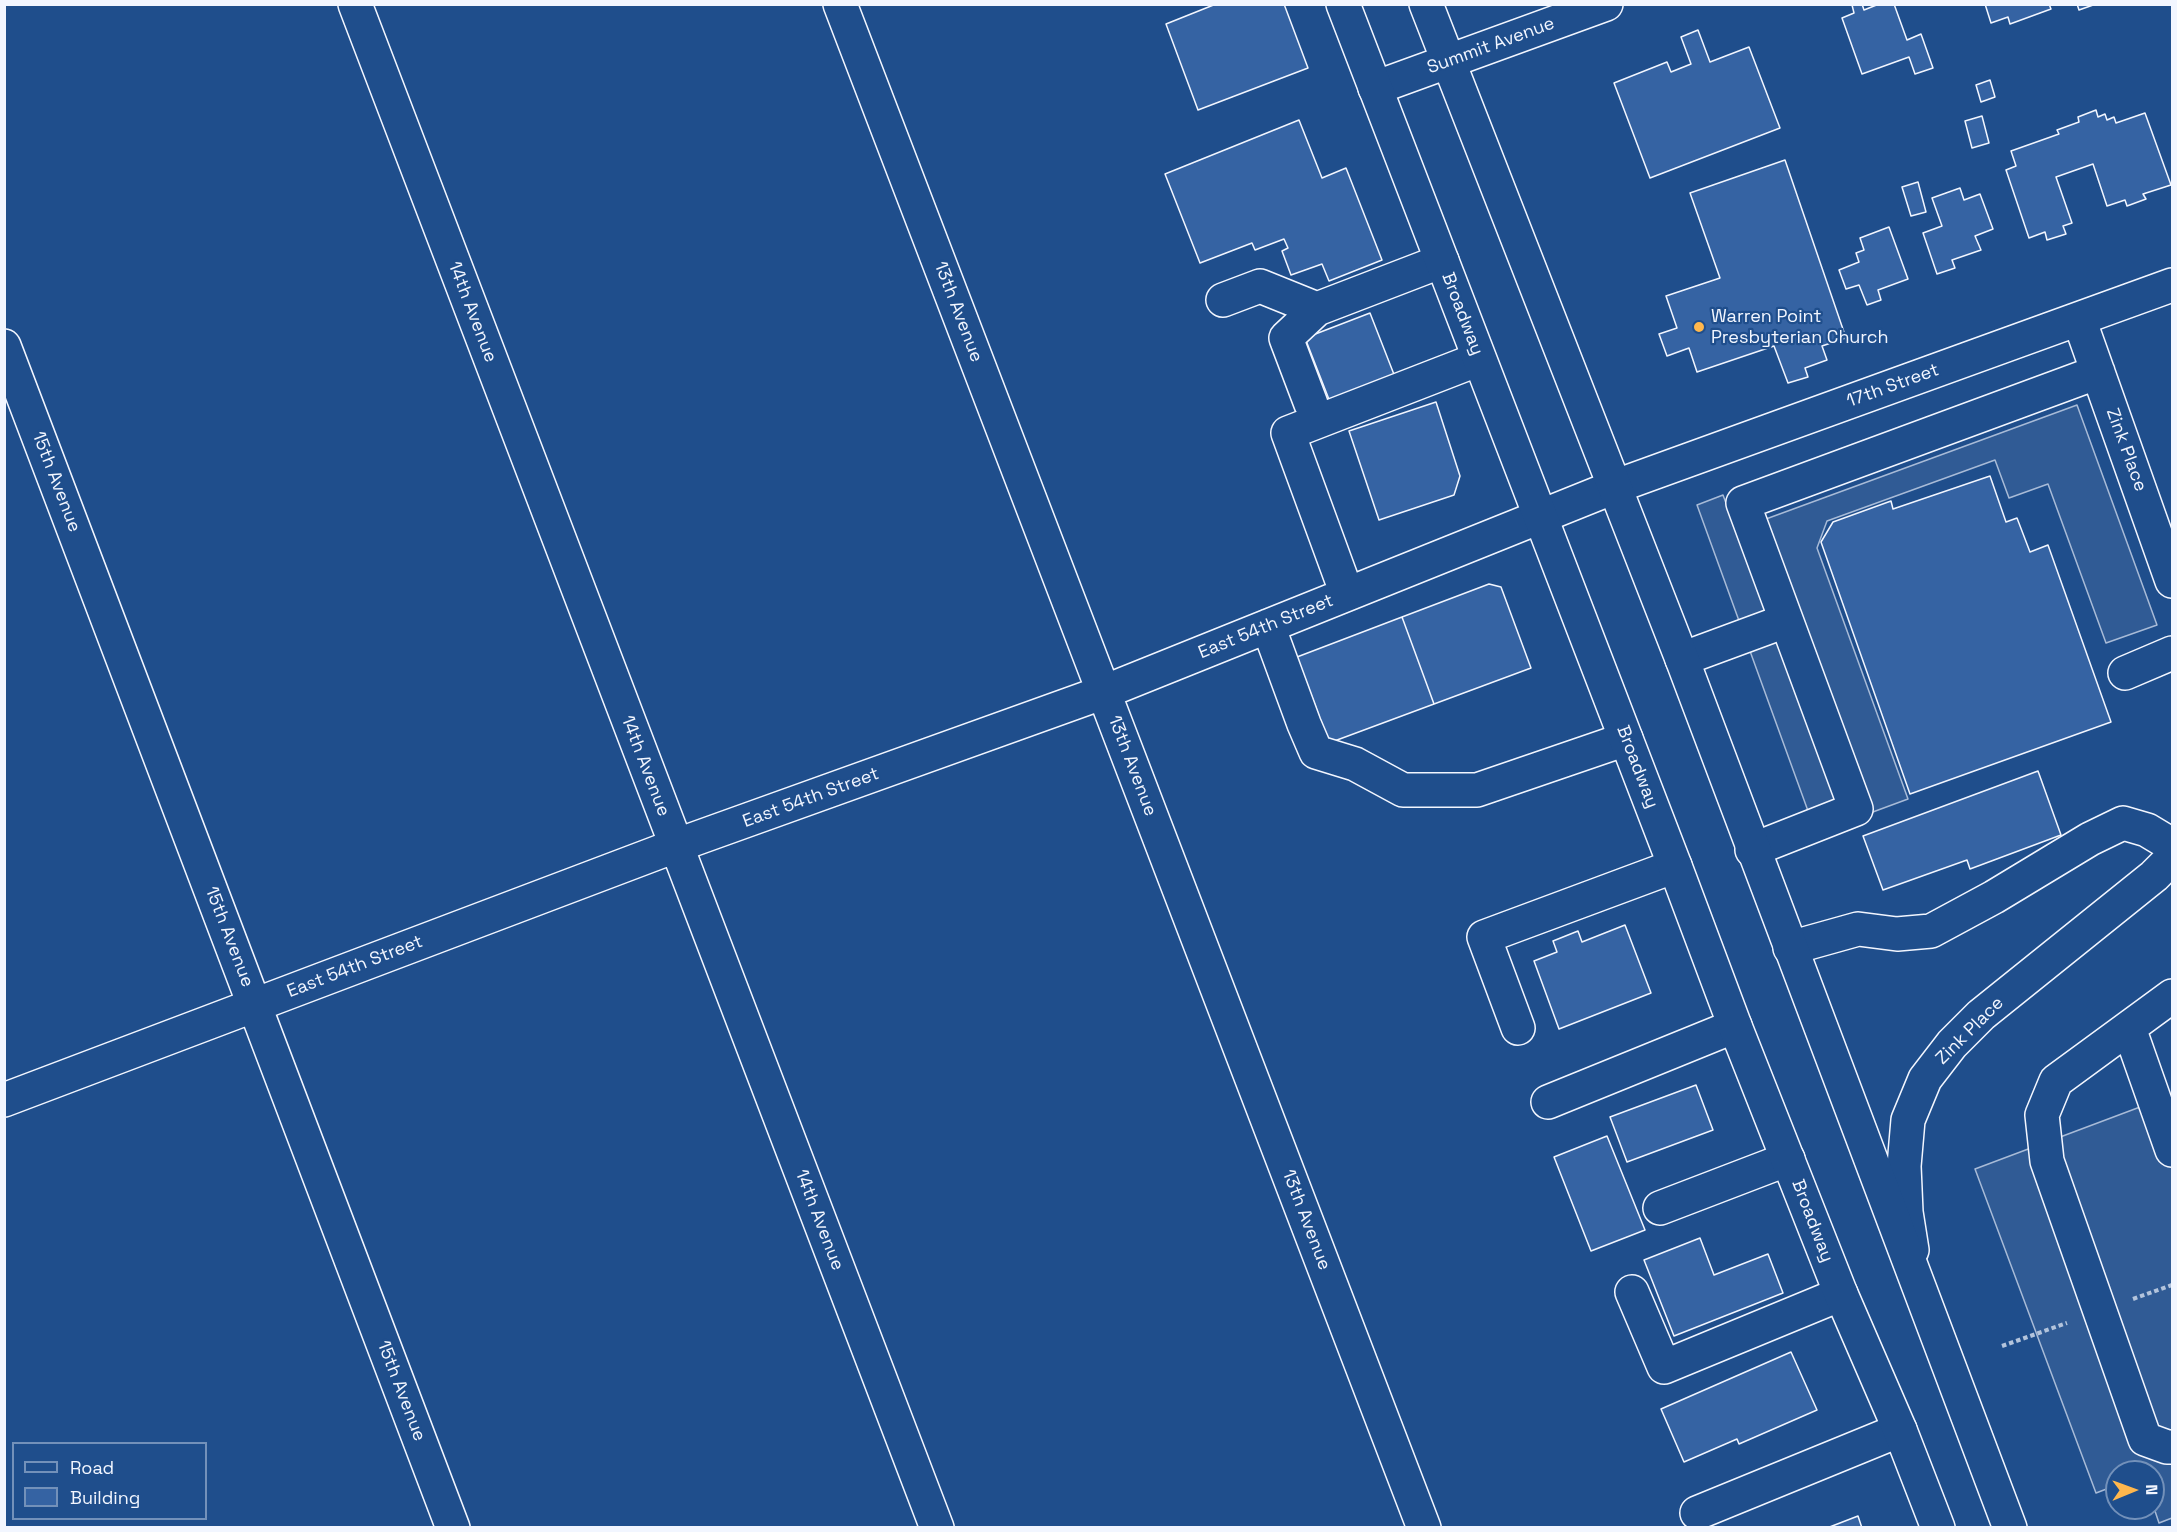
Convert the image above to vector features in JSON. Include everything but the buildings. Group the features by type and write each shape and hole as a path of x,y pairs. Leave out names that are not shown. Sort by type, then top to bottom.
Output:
{"street":[{"name":"14th Avenue","path":"354,4 937,1527"},
{"name":"13th Avenue","path":"840,4 1424,1527"},
{"name":"Broadway","path":"1343,4 1735,1026 1841,1294 1900,1431 1938,1527"},
{"path":"1426,4 1682,659 1752,850 2010,1527"},
{"name":"Summit Avenue","path":"1375,88 1606,4"},
{"path":"1311,404 1286,338 1317,309 1442,261"},
{"name":"17th Street","path":"1614,487 2172,285"},
{"path":"1223,300 1260,286 1317,309"},
{"name":"Zink Place","path":"2079,319 2172,581"},
{"name":"15th Avenue","path":"4,346 453,1527"},
{"path":"1347,594 1288,433 1479,359"},
{"path":"1752,850 1856,809 1743,504 2098,372"},
{"name":"East 54th Street","path":"4,1100 675,846 1104,692 1614,487"},
{"path":"1682,659 1785,621"},
{"path":"1268,626 1316,752 1355,765 1403,790 1477,790 1626,739"},
{"path":"2125,672 2172,653"},
{"path":"1790,948 1858,929 1897,934 1931,931 1995,897 2090,839 2123,823 2147,830 2172,845"},
{"name":"Zink Place","path":"1926,1310 1913,1258 1906,1212 1904,1166 1908,1120 1925,1079 1952,1044 1981,1015 2154,876 2172,858"},
{"path":"1518,1028 1484,937 1675,866"},
{"path":"2172,996 2056,1082 2042,1115 2047,1161 2145,1439 2167,1448 2172,1447"},
{"path":"1548,1102 1735,1026"},
{"path":"2130,1028 2172,1150"},
{"path":"1660,1208 1788,1159"},
{"path":"1632,1292 1664,1367 1841,1294"},
{"path":"1697,1513 1900,1431"}],"shaded area":[{"path":"2077,405 2157,625 2106,643 2048,484 2009,498 1995,460 1827,521 1817,548 1908,799 1816,833 1697,505 1723,495 1736,530"},
{"path":"2172,1095 2172,1518 2159,1523 2158,1520 2165,1520 2165,1460 2105,1460 2105,1490 2096,1493 1975,1169"}],"place":[{"name":"Warren Point Presbyterian Church","path":"1699,327"}]}
